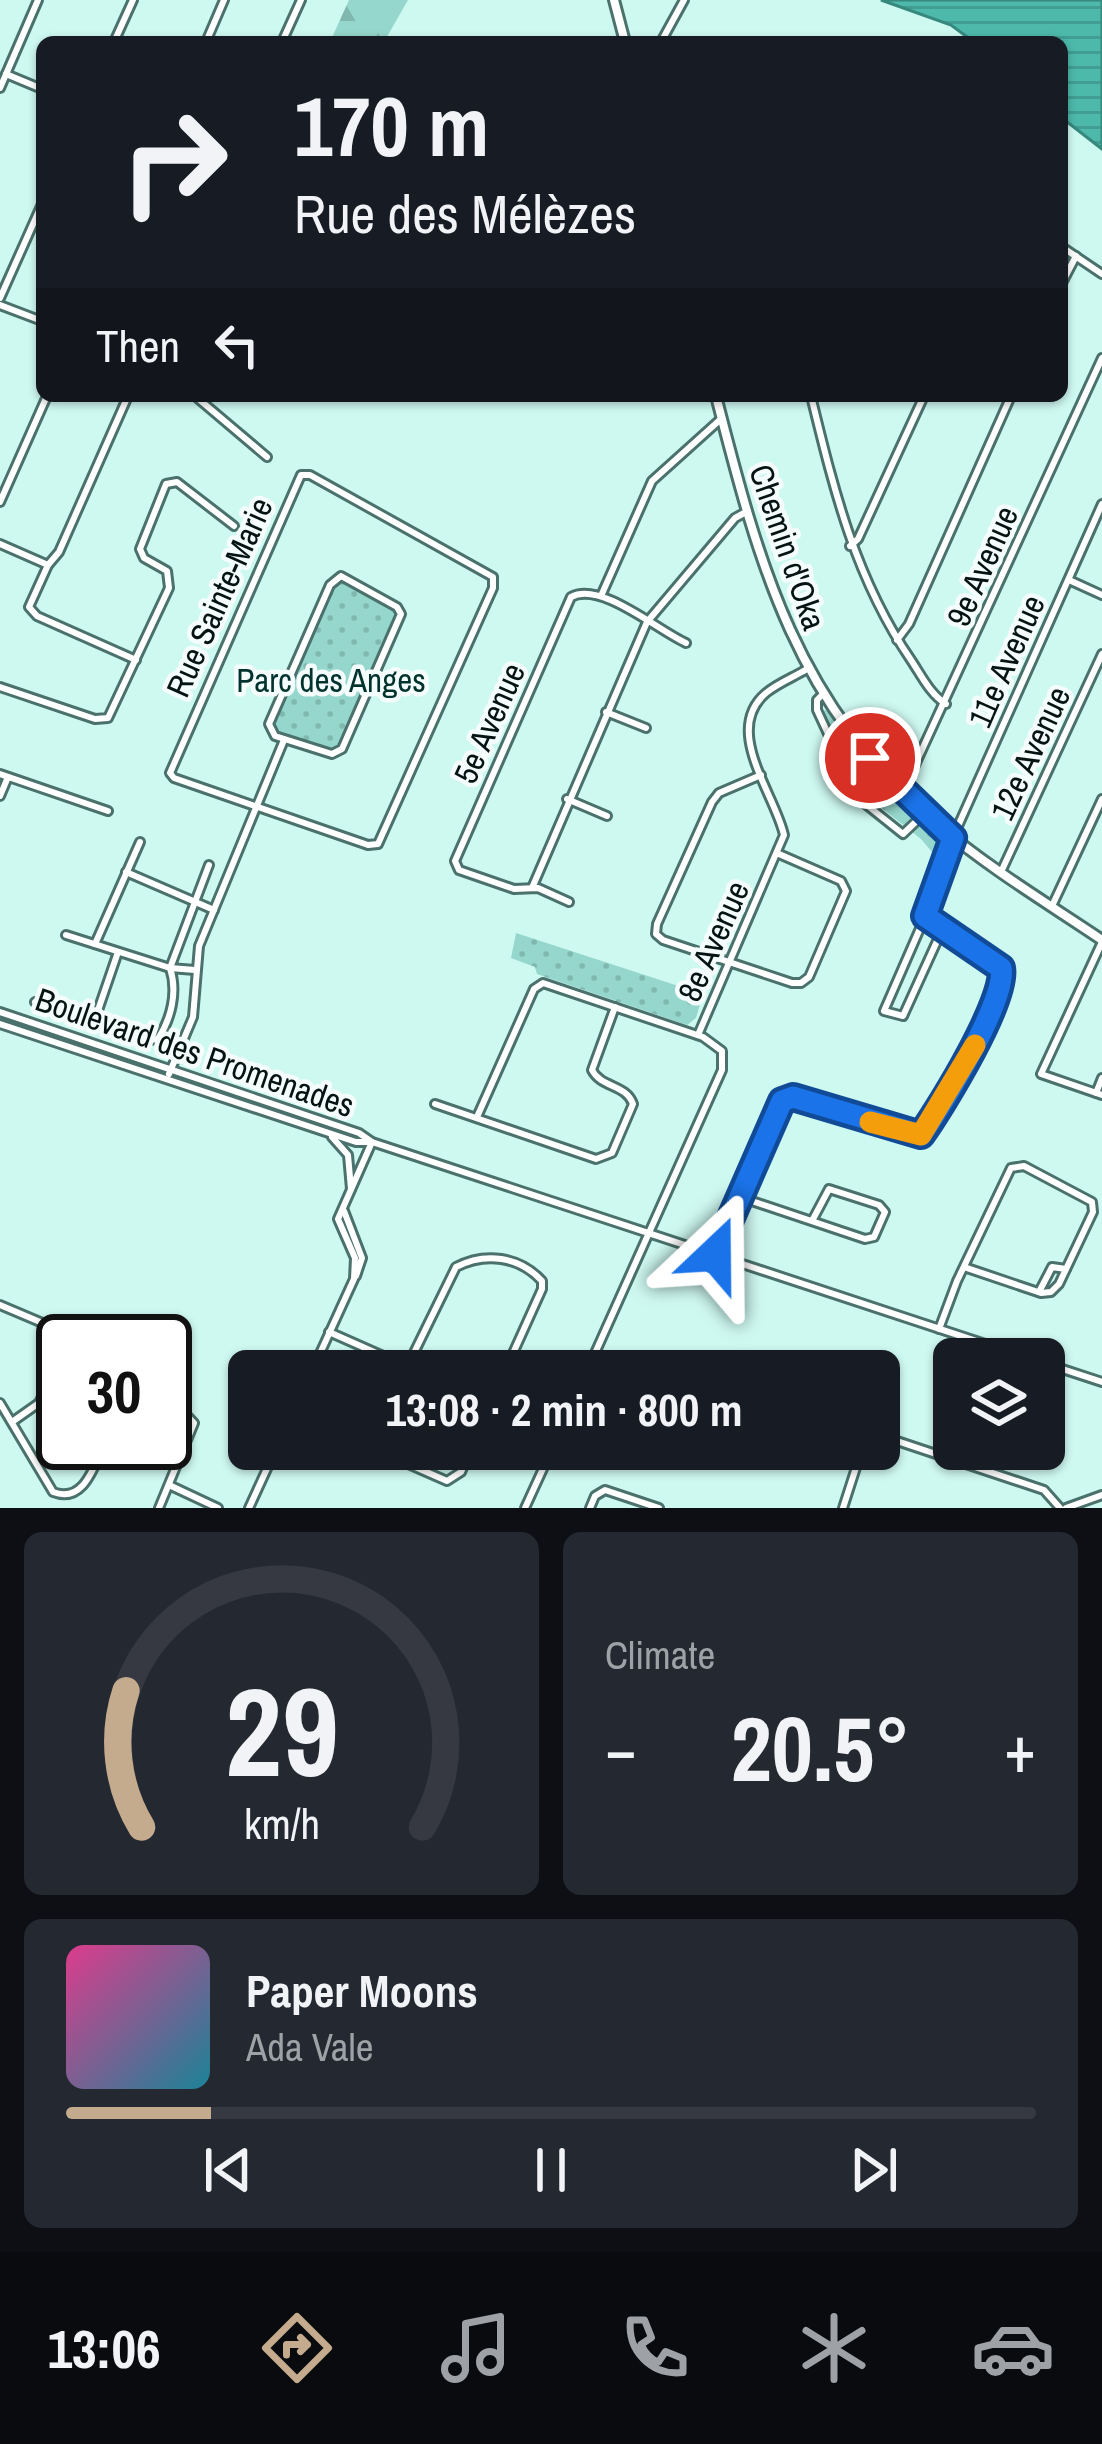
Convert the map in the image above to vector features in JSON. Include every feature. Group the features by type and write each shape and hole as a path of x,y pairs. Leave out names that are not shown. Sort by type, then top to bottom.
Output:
{"main road":[{"path":"614,0 623,36"},
{"name":"Chemin d'Oka","path":"718,402 767,581 823,694 902,792 953,838 1102,941"}],"street":[{"path":"0,88 38,0"},
{"path":"117,36 133,0"},
{"path":"209,36 224,0"},
{"path":"285,36 301,0"},
{"path":"664,36 684,0"},
{"path":"6,74 36,86"},
{"path":"36,218 0,302 36,318"},
{"path":"1068,251 1102,274"},
{"path":"1068,271 1076,256"},
{"name":"9e Avenue","path":"902,792 1102,358"},
{"path":"0,502 44,402"},
{"path":"125,402 59,552 29,605 32,614 136,660"},
{"path":"205,402 267,457"},
{"path":"813,402 850,546 868,589 897,640 935,696 946,704"},
{"path":"850,546 858,539 921,402"},
{"path":"897,640 909,624 1009,402"},
{"path":"686,643 601,596 652,482 722,418"},
{"name":"Rue Sainte-Marie","path":"310,475 480,567 493,577 493,588 378,844 368,845 259,807 170,773 297,480 310,475"},
{"path":"0,687 105,720 169,588 167,572 140,549 166,484 177,482 234,526"},
{"name":"11e Avenue","path":"943,928 903,1016 884,1011 953,838 1102,504"},
{"path":"568,902 532,888 647,622 734,518 746,512"},
{"path":"0,544 48,565"},
{"path":"336,578 350,580 398,607 401,614 341,749 332,754 284,740 274,736 269,724 336,578"},
{"path":"1069,580 1102,595"},
{"name":"5e Avenue","path":"532,888 496,883 459,870 455,861 568,604 580,592 601,596"},
{"name":"12e Avenue","path":"1001,872 1102,654"},
{"name":"8e Avenue","path":"597,1350 722,1070 722,1051 698,1035 784,835 749,734 754,709 771,689 808,669"},
{"path":"823,694 817,700 818,710 858,798 903,834 925,813"},
{"path":"606,712 646,728"},
{"path":"166,1079 194,1017 199,946 284,740"},
{"path":"0,796 4,775 108,811"},
{"path":"761,775 719,793 712,802 656,934 662,940 793,983 809,977 846,890 841,881 779,854"},
{"path":"1052,906 1102,799"},
{"path":"567,800 607,816"},
{"path":"95,944 140,842"},
{"path":"35,1002 148,1040 158,1039 172,1005 170,968 209,865"},
{"path":"126,872 214,910"},
{"path":"715,1254 786,1097 914,1136 925,1131 967,1062 1004,975 1001,968 925,916"},
{"path":"66,935 170,968 195,970"},
{"path":"1102,941 1041,1074 1099,1094 1102,1078"},
{"path":"94,1022 118,952"},
{"path":"477,1117 534,989 543,983 698,1035"},
{"path":"435,1105 596,1159 605,1158 612,1153 633,1104 628,1094 596,1078 592,1070 615,1007"},
{"name":"Boulevard des Promenades","path":"0,1012 359,1133 372,1142 969,1338"},
{"name":"Boulevard des Promenades","path":"0,1024 356,1142 372,1142"},
{"path":"328,1133 348,1155 351,1192"},
{"path":"321,1350 362,1268 344,1209 372,1142"},
{"path":"939,1328 964,1267 1008,1172 1021,1165 1092,1202 1092,1215 1056,1289 1039,1292 964,1267"},
{"path":"740,1197 865,1239 874,1237 885,1212 879,1205 829,1189 812,1221"},
{"path":"415,1350 456,1267 485,1256 498,1257 542,1281 514,1350"},
{"path":"1039,1292 1052,1267 1066,1269"},
{"path":"0,1305 36,1322"},
{"path":"329,1332 370,1350"},
{"path":"1065,1370 1102,1382"},
{"path":"0,1403 36,1463"},
{"path":"12,1423 36,1405"},
{"path":"900,1442 1044,1490 1063,1508 1102,1495"},
{"path":"40,1470 53,1492 69,1496 82,1487 91,1470"},
{"path":"159,1508 176,1470"},
{"path":"249,1508 266,1470"},
{"path":"422,1470 447,1481 462,1470"},
{"path":"525,1508 542,1470"},
{"path":"847,1507 857,1470"},
{"path":"170,1485 218,1508"},
{"path":"590,1508 605,1490 659,1508"}],"green space":[{"path":"349,0 408,0 387,36 333,36"},
{"name":"Parc des Anges","path":"341,576 397,607 401,614 342,749 332,754 275,736 269,724 330,585"},
{"path":"826,710 895,795 944,841 937,858 921,839 865,795 821,711"},
{"path":"516,933 703,994 696,1018 687,1025 537,974 535,967 511,958"}],"shaded area":[{"path":"881,0 1102,0 1102,149 1068,123 1068,36 966,36 951,25"}],"slow traffic":[{"path":"870,1122 921,1135 975,1045"}],"route":[{"path":"715,1254 786,1097 921,1135 967,1062 1002,983 1001,968 925,916 953,838 870,758"}]}
